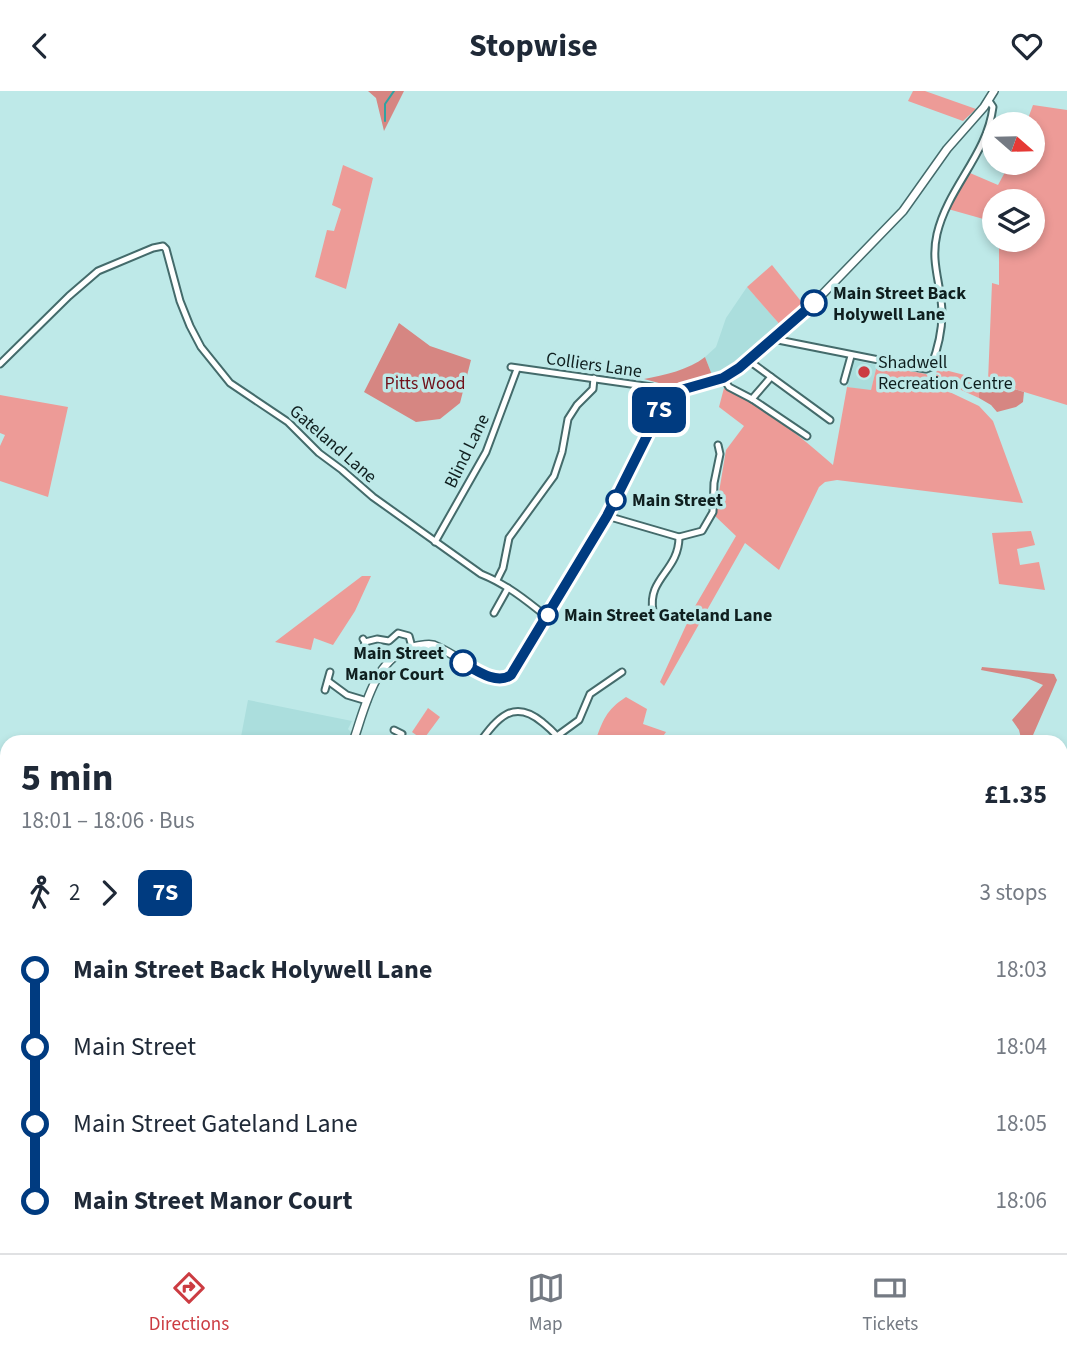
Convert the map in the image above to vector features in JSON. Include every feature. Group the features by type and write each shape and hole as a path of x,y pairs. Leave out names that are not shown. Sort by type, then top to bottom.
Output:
{"street":[{"path":"355,735 377,678 391,659 412,647 434,645 474,670 497,678 505,679 516,670 607,516 655,417 669,398 692,385 723,378 748,361 814,303 903,211 947,149 989,101 994,91"},
{"path":"773,339 851,356 926,369 931,367 942,313 933,260 937,233 948,201 984,142 993,107 989,101"},
{"name":"Gateland Lane","path":"0,364 98,271 159,246 166,249 180,301 196,337 230,383 283,418 319,453 388,509 481,574 497,580 547,617"},
{"path":"844,381 851,356"},
{"path":"748,361 830,420"},
{"name":"Blind Lane","path":"435,542 486,452 514,368"},
{"name":"Colliers Lane","path":"514,368 652,387 669,398"},
{"path":"752,399 771,377"},
{"path":"497,580 503,568 509,538 554,476 568,419 593,389 594,378"},
{"path":"723,378 729,387 807,436"},
{"path":"607,516 679,537 702,531 713,512 714,483 720,454 718,445"},
{"path":"653,611 650,598 664,573 674,563 679,549 679,537"},
{"path":"494,613 508,588"},
{"path":"363,650 364,640 388,641 398,633 409,636 412,647"},
{"path":"325,690 330,672"},
{"path":"563,735 579,720 590,694 622,672"},
{"path":"328,681 347,695 367,701"},
{"path":"487,735 499,718 513,712 530,714 554,735"},
{"path":"394,730 402,735"}],"shaded area":[{"path":"913,91 925,91 976,109 963,121 908,101"},
{"path":"1033,105 1067,110 1067,405 988,381 992,283 999,285 999,252 1045,252 1045,189 982,189 982,219 948,209 970,173 998,185 1003,175 1045,175 1045,112 1030,112"},
{"path":"343,165 373,178 346,289 315,277 327,230 334,231 341,209 332,205"},
{"path":"772,265 804,305 782,327 747,287"},
{"path":"747,287 782,327 723,374 712,375 705,357 716,347 726,318"},
{"path":"852,360 877,365 871,391 847,387"},
{"path":"877,365 926,374 937,386 979,406 993,421 1023,503 837,480 825,482 819,487 779,570 745,543 664,686 660,682 694,608 736,536 715,516 726,450 744,426 719,407 724,388 766,412 833,465 847,387 871,390"},
{"path":"937,368 988,381 979,388 979,398 939,380 936,375"},
{"path":"0,395 68,407 48,497 0,481 0,446 5,435 0,433"},
{"path":"1031,531 1035,545 1017,549 1020,565 1039,562 1045,590 999,584 992,533"},
{"path":"362,576 371,576 355,611 333,645 314,638 311,650 275,642"},
{"path":"626,697 647,709 643,724 666,732 664,735 598,735 614,706"},
{"path":"248,700 352,721 348,729 353,734 353,735 241,735"},
{"path":"428,708 440,717 427,735 416,735 412,732"}],"green space":[{"path":"368,91 404,91 384,131 376,98"},
{"name":"Pitts Wood","path":"399,323 430,346 471,360 460,403 440,419 416,422 364,392"},
{"path":"705,357 712,375 670,386 644,379 684,369"},
{"path":"988,381 1024,392 1023,402 1016,407 997,412 979,398 979,389 983,382"},
{"path":"982,667 1054,674 1057,680 1033,735 1020,735 1012,720 1043,685 1029,679 981,670"}],"waterway":[{"path":"385,121 385,104 394,91"}],"bus line":[{"name":"7S","path":"463,663 474,670 501,679 516,670 616,501 662,406 681,390 723,378 739,368 814,303"}],"place":[{"name":"Main Street Back Holywell Lane","path":"814,303"},
{"name":"Shadwell Recreation Centre","path":"864,372"},
{"name":"Main Street","path":"616,500"},
{"name":"Main Street Gateland Lane","path":"548,615"},
{"name":"Main Street Manor Court","path":"463,663"}]}
